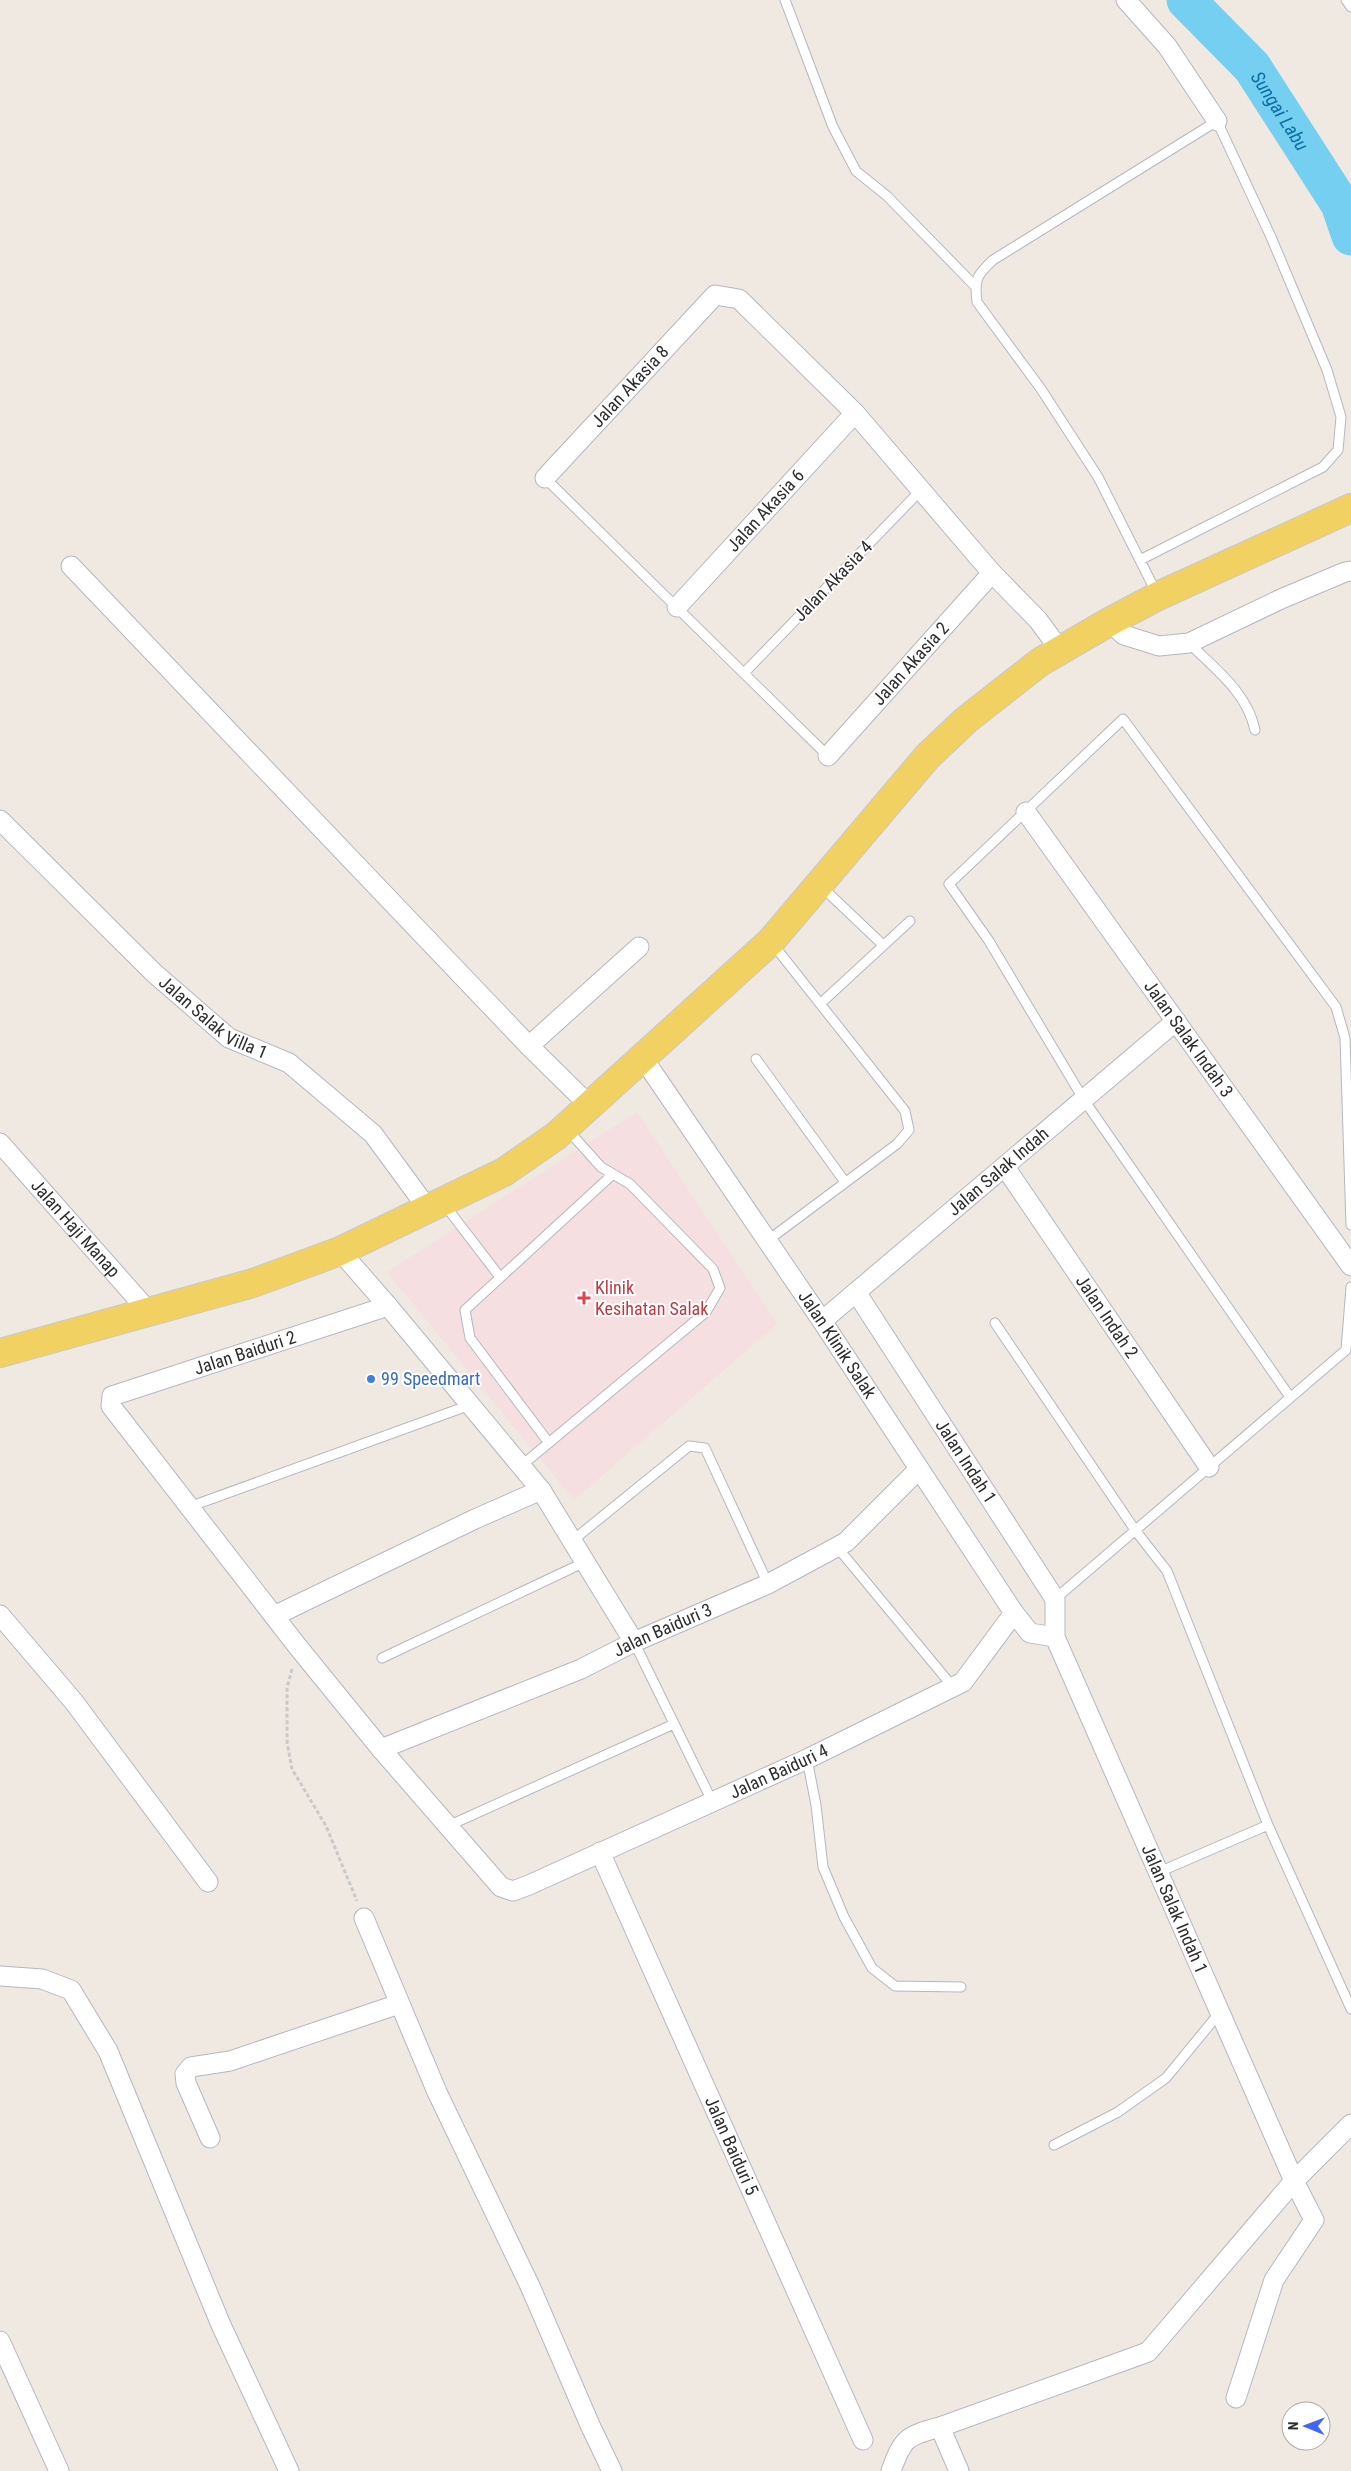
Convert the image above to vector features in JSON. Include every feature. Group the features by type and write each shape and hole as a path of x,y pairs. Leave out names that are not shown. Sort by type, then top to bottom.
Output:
{"main road":[{"path":"0,1353 254,1283 340,1251 504,1172 566,1128 770,941 933,751 966,720 1040,662 1109,622 1158,596 1351,508"}],"street":[{"path":"1126,0 1167,46 1217,121"},
{"name":"Jalan Akasia 8","path":"545,478 716,295 739,299 855,414"},
{"path":"855,414 992,573 1038,620 1060,650"},
{"name":"Jalan Akasia 6","path":"677,607 855,414"},
{"path":"71,566 529,1046 590,1106"},
{"path":"1109,622 1124,635 1159,646 1189,643 1281,599 1351,571"},
{"name":"Jalan Akasia 2","path":"828,756 992,573"},
{"name":"Jalan Salak Indah 3","path":"1026,812 1351,1266"},
{"name":"Jalan Salak Villa 1","path":"0,820 154,973 229,1038 289,1063 373,1134 435,1206"},
{"path":"529,1046 639,947"},
{"name":"Jalan Salak Indah","path":"822,1322 1176,1021"},
{"name":"Jalan Klinik Salak","path":"643,1058 822,1322 1014,1613 1030,1634 1055,1637"},
{"name":"Jalan Haji Manap","path":"0,1144 150,1313"},
{"name":"Jalan Indah 2","path":"1005,1167 1209,1467"},
{"path":"340,1251 541,1490 634,1642"},
{"name":"Jalan Indah 1","path":"856,1292 1055,1599"},
{"name":"Jalan Baiduri 2","path":"188,1507 111,1406 112,1396 388,1306"},
{"name":"Jalan Baiduri 3","path":"381,1749 581,1669 634,1642 768,1584 846,1542 919,1469"},
{"path":"274,1616 475,1519 541,1490"},
{"path":"188,1507 381,1749 448,1826"},
{"path":"1055,1599 1055,1637"},
{"name":"Jalan Baiduri 4","path":"448,1826 501,1887 513,1891 807,1759 963,1682 1014,1613"},
{"path":"0,1615 74,1702 208,1882"},
{"name":"Jalan Salak Indah 1","path":"1055,1637 1294,2181 1314,2220 1274,2280 1236,2398"},
{"name":"Jalan Baiduri 5","path":"600,1852 863,2440"},
{"path":"364,1918 437,2092 530,2286 590,2426 612,2471"},
{"path":"0,1976 42,1979 71,1990 108,2052 221,2325 289,2471"},
{"path":"210,2138 186,2083 185,2074 192,2067 230,2061 399,2004"},
{"path":"892,2471 900,2449 912,2435 940,2427 1148,2352 1294,2181 1351,2124"},
{"path":"0,2341 59,2471"},
{"path":"940,2427 959,2471"}],"lane":[{"path":"785,0 834,127 856,171 887,196 974,285"},
{"path":"1346,0 1351,7"},
{"path":"1140,560 1323,467 1338,450 1341,417 1326,370 1271,237 1217,121 993,260 979,273 974,285 976,302 1041,389 1098,477 1158,596"},
{"path":"545,478 745,672 828,756"},
{"name":"Jalan Akasia 4","path":"745,672 921,490"},
{"path":"1189,643 1241,695 1251,713 1255,730"},
{"path":"1290,1397 1084,1100 989,941 949,884 1123,719 1336,1007 1344,1038 1351,1225"},
{"path":"820,885 883,945"},
{"path":"820,1004 910,921"},
{"path":"767,1241 896,1144 910,1130 904,1111 770,941"},
{"path":"756,1059 845,1182"},
{"path":"521,1466 706,1312 720,1288 713,1269 630,1184 601,1167 566,1128"},
{"path":"549,1443 470,1338 465,1310 613,1174"},
{"path":"435,1206 500,1278"},
{"path":"1055,1599 1346,1350 1351,1287"},
{"path":"995,1323 1166,1571 1268,1825 1351,2009"},
{"path":"188,1507 470,1405"},
{"path":"572,1541 689,1446 705,1448 768,1584"},
{"path":"837,1547 953,1687"},
{"path":"382,1658 585,1562"},
{"path":"634,1642 712,1802"},
{"path":"448,1826 674,1724"},
{"path":"807,1759 816,1805 823,1867 844,1917 872,1968 894,1986 961,1987"},
{"path":"1159,1872 1268,1825"},
{"path":"1054,2145 1118,2112 1166,2078 1221,2012"}],"path":[{"path":"298,1647 287,1688 287,1742 292,1769 326,1826 364,1918"}],"shaded area":[{"name":"Klinik Kesihatan Salak","path":"637,1112 777,1324 574,1500 387,1272"}],"waterway":[{"name":"Sungai Labu","path":"1186,0 1252,67 1340,204 1351,236"}],"place":[{"name":"Klinik Kesihatan Salak","path":"584,1298"},
{"name":"99 Speedmart","path":"371,1379"}]}
